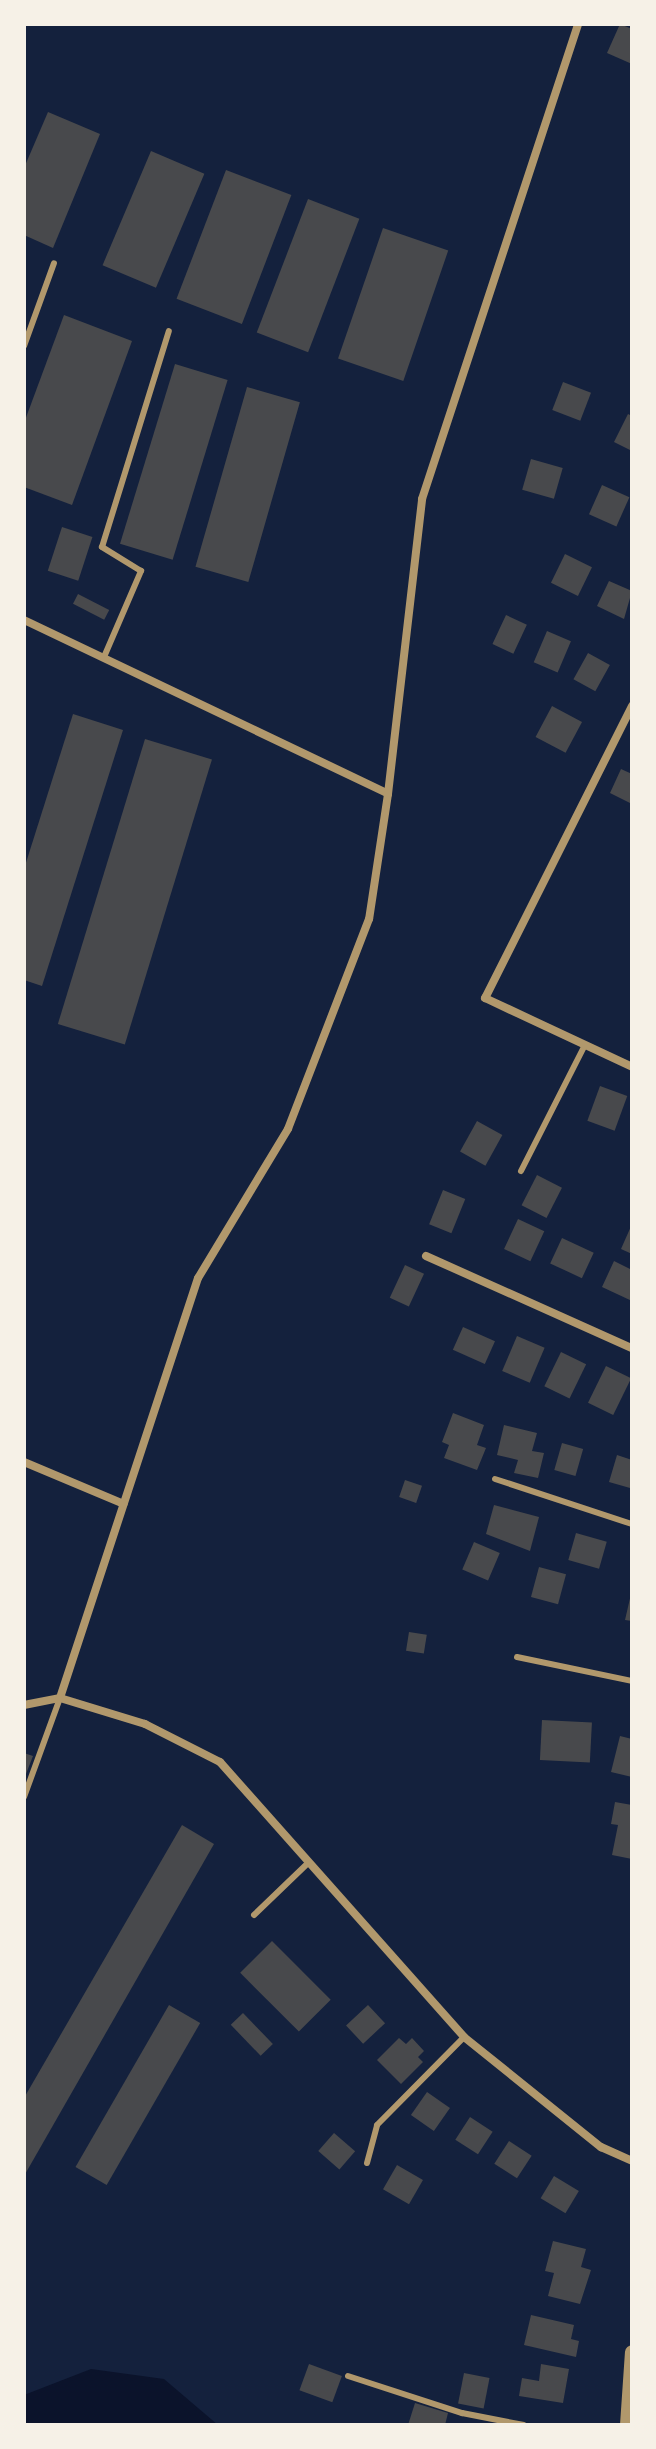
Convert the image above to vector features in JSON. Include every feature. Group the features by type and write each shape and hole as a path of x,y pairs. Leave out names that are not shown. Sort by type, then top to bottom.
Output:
{"street":[{"path":"60,1698 198,1278 288,1129 369,919 388,794 422,499 578,24"},
{"path":"24,620 388,794"},
{"path":"632,706 485,998 632,1067"},
{"path":"426,1256 632,1348"},
{"path":"24,1462 124,1504"},
{"path":"24,1705 60,1698 145,1724 220,1762 464,2037 601,2147 632,2161"},
{"path":"627,2425 631,2362"}],"lane":[{"path":"24,346 54,263"},
{"path":"104,657 141,571 102,547 169,331"},
{"path":"521,1171 585,1045"},
{"path":"495,1479 632,1524"},
{"path":"517,1657 632,1681"},
{"path":"24,1797 60,1698"},
{"path":"254,1915 308,1863"},
{"path":"367,2163 377,2125 464,2037"},
{"path":"348,2376 462,2413 524,2425"}],"water":[{"path":"91,2369 164,2379 218,2425 24,2425 24,2395"}],"building":[{"path":"620,24 632,29 632,64 607,53"},
{"path":"48,112 100,134 53,248 24,235 24,168"},
{"path":"151,151 204,174 156,288 103,265"},
{"path":"226,170 291,195 242,324 177,299"},
{"path":"308,199 359,219 308,352 257,333"},
{"path":"383,228 448,250 403,381 338,358"},
{"path":"64,315 132,341 72,505 24,487 24,423"},
{"path":"175,364 228,380 173,560 120,544"},
{"path":"563,382 591,393 580,421 552,410"},
{"path":"247,387 300,402 248,582 195,567"},
{"path":"628,414 632,416 632,451 614,442"},
{"path":"531,459 563,468 554,499 522,490"},
{"path":"602,485 629,497 616,526 589,514"},
{"path":"62,527 92,537 78,581 48,571"},
{"path":"565,554 592,567 578,596 551,583"},
{"path":"609,581 632,591 624,619 597,606"},
{"path":"78,594 109,610 104,620 73,604"},
{"path":"506,615 527,625 513,654 492,644"},
{"path":"547,631 571,641 558,672 534,662"},
{"path":"588,653 610,665 595,691 573,679"},
{"path":"552,706 582,722 566,753 536,737"},
{"path":"73,714 123,730 42,986 24,980 24,869"},
{"path":"145,739 212,759 125,1044 58,1024"},
{"path":"621,769 632,774 632,804 610,793"},
{"path":"600,1086 627,1096 615,1131 587,1121"},
{"path":"477,1121 502,1135 485,1166 460,1152"},
{"path":"537,1175 562,1188 547,1218 522,1205"},
{"path":"443,1190 465,1199 451,1233 429,1224"},
{"path":"518,1219 544,1231 530,1261 504,1249"},
{"path":"632,1224 632,1254 621,1249"},
{"path":"562,1238 594,1253 582,1278 550,1263"},
{"path":"614,1261 632,1270 632,1301 602,1287"},
{"path":"405,1265 424,1274 409,1307 390,1298"},
{"path":"463,1327 495,1341 485,1364 453,1350"},
{"path":"517,1336 545,1348 530,1383 502,1371"},
{"path":"561,1352 586,1364 570,1398 544,1386"},
{"path":"606,1366 631,1378 613,1415 588,1403"},
{"path":"453,1413 484,1425 477,1445 486,1448 477,1470 444,1458 449,1445 442,1442"},
{"path":"504,1425 537,1433 532,1451 544,1453 538,1478 514,1473 518,1460 497,1455"},
{"path":"562,1443 583,1449 575,1476 554,1470"},
{"path":"617,1455 632,1460 630,1488 609,1482"},
{"path":"405,1480 422,1486 416,1503 399,1497"},
{"path":"494,1505 539,1517 530,1551 486,1534"},
{"path":"576,1533 607,1542 599,1569 568,1560"},
{"path":"474,1542 500,1553 488,1581 462,1570"},
{"path":"539,1567 566,1574 558,1604 531,1597"},
{"path":"632,1594 632,1621 625,1620"},
{"path":"409,1632 427,1635 424,1654 406,1651"},
{"path":"542,1720 592,1723 590,1763 540,1760"},
{"path":"620,1736 632,1739 632,1777 611,1772"},
{"path":"24,1753 33,1756 24,1779"},
{"path":"615,1802 632,1805 632,1859 612,1855 618,1825 611,1824"},
{"path":"182,1825 214,1844 24,2176 24,2098"},
{"path":"272,1941 331,2000 299,2032 240,1973"},
{"path":"169,2005 200,2023 107,2185 76,2167"},
{"path":"368,2005 385,2023 363,2044 346,2025"},
{"path":"243,2013 273,2044 261,2056 231,2025"},
{"path":"399,2038 406,2044 412,2038 424,2051 418,2057 423,2062 401,2084 377,2060"},
{"path":"427,2092 450,2108 434,2131 411,2115"},
{"path":"470,2117 493,2132 478,2154 455,2140"},
{"path":"334,2133 355,2151 339,2169 318,2151"},
{"path":"509,2141 532,2156 517,2178 494,2164"},
{"path":"397,2165 423,2180 409,2204 383,2189"},
{"path":"554,2176 579,2191 565,2213 541,2198"},
{"path":"553,2241 586,2249 581,2267 591,2270 580,2304 548,2296 554,2273 545,2271"},
{"path":"531,2315 574,2325 571,2339 579,2341 576,2357 524,2345"},
{"path":"309,2364 342,2376 332,2402 299,2390"},
{"path":"541,2364 569,2369 563,2403 519,2396 522,2378 539,2381"},
{"path":"464,2373 490,2378 484,2408 458,2403"},
{"path":"415,2403 448,2413 445,2425 408,2425"}]}
